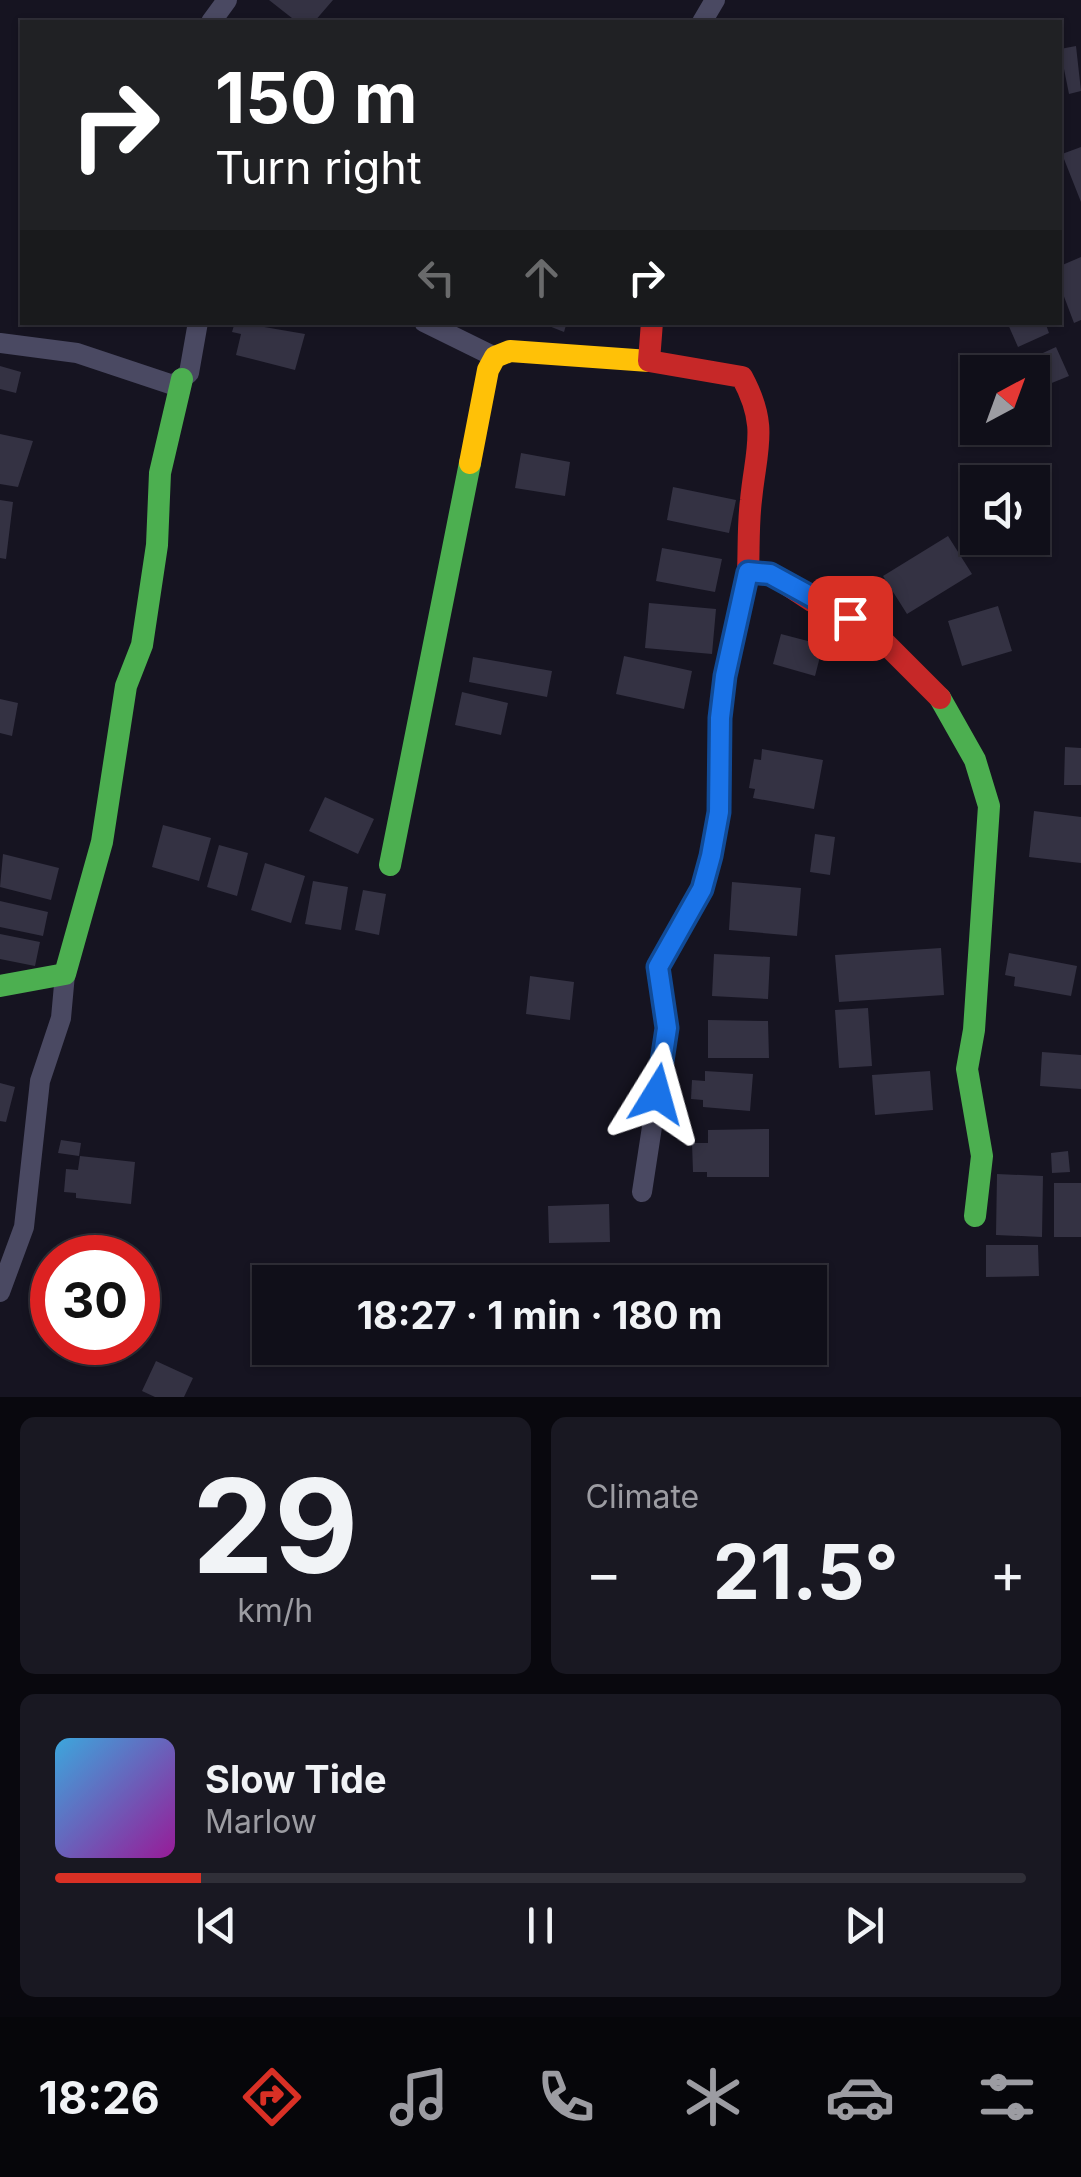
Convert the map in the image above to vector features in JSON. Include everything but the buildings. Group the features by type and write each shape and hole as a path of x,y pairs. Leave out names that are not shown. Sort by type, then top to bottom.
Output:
{"street":[{"path":"0,344 77,353 173,385 190,373 198,325"},
{"path":"430,325 495,357"},
{"path":"649,361 652,325"},
{"path":"390,865 488,370 495,357 510,350 649,361 742,376 760,410 762,455 752,494 748,572 725,676 719,735 719,812 702,889 658,967 667,1028 642,1192"},
{"path":"0,1292 24,1227 40,1081 61,1018 64,974 102,842 126,686 142,645 158,546 160,473 182,379"},
{"path":"748,572 770,574 812,601 868,626 936,692 975,760 989,806 974,1030 967,1069 982,1156 975,1216"},
{"path":"0,986 64,974"}],"traffic: fast":[{"path":"0,986 65,974 102,842 126,686 142,645 157,545 160,473 182,379"},
{"path":"390,865 470,463"},
{"path":"940,698 975,760 989,806 974,1030 967,1069 982,1156 975,1216"}],"traffic: slow":[{"path":"470,463 488,370 495,357 510,351 649,361"}],"traffic: jam":[{"path":"652,325 649,361 742,377 756,410 759,438 750,509 748,572 771,574 812,601 868,626 940,698"}],"route":[{"path":"657,1094 667,1028 658,967 702,889 711,856 719,812 720,718 725,676 748,572 770,574 812,601 850,618"}]}
